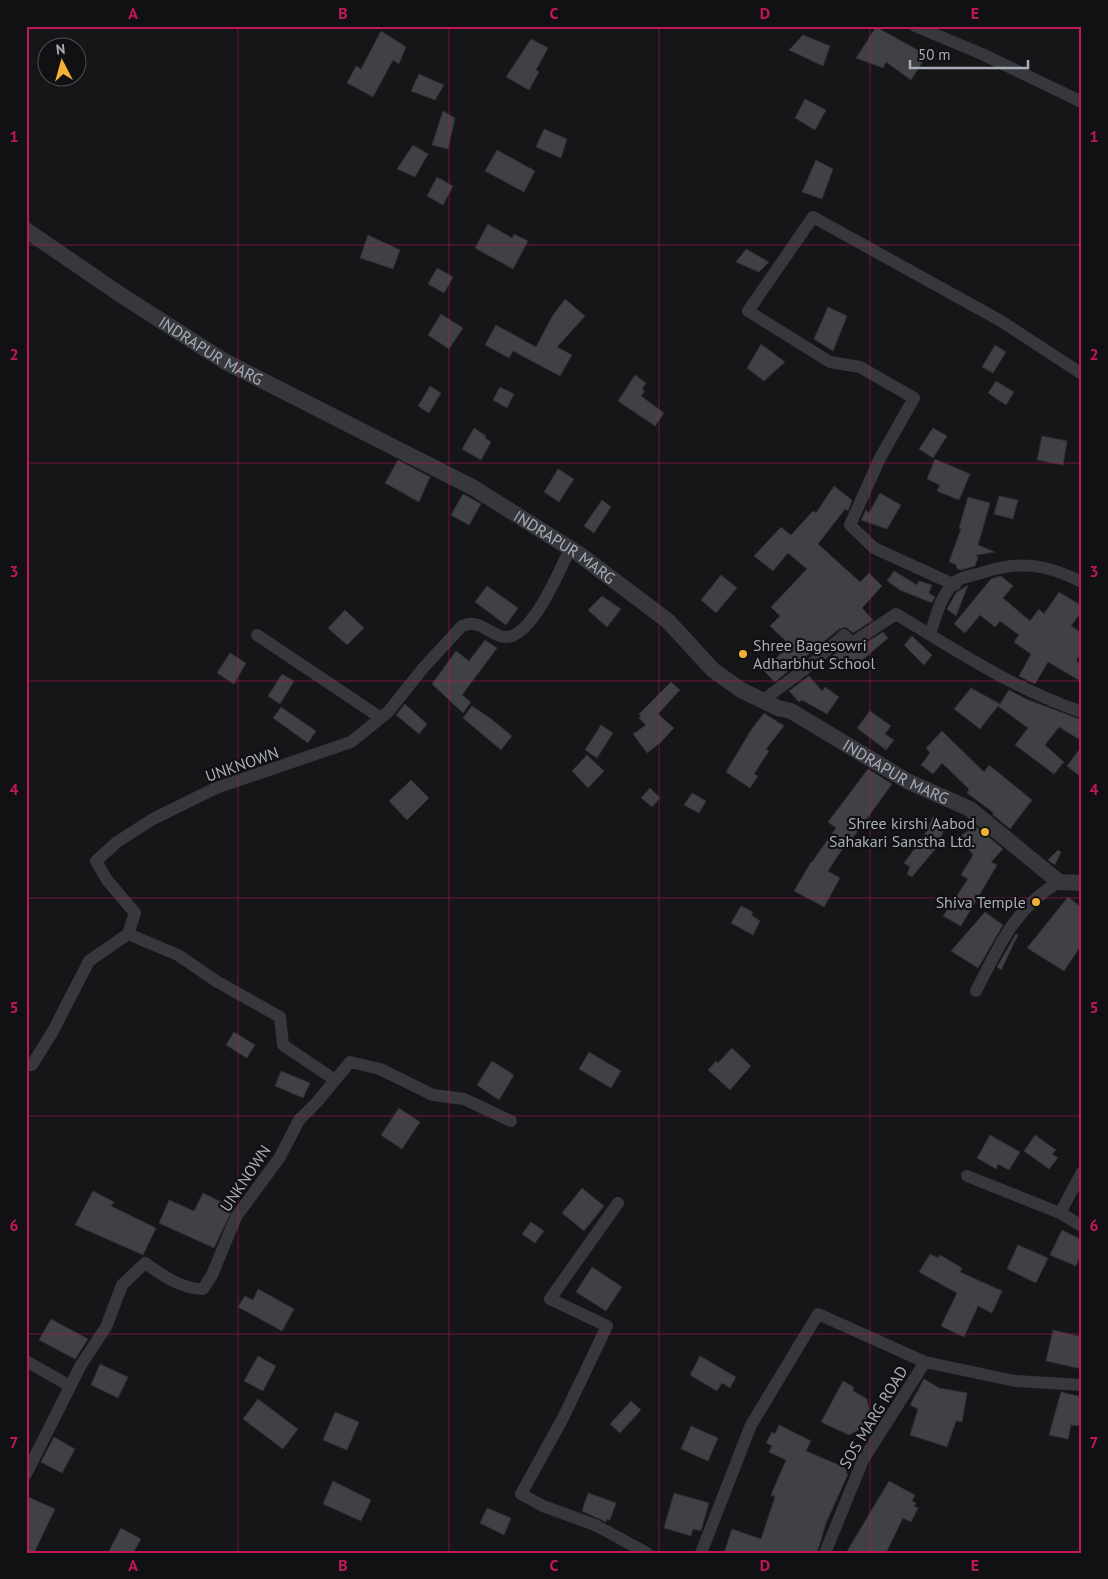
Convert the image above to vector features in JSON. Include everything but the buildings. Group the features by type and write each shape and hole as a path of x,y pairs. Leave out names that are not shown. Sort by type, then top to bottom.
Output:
{"street":[{"path":"915,26 982,54 1082,102"},
{"path":"954,585 874,548 850,525 880,458 914,398 860,367 830,362 748,312 813,218 1002,321 1082,374"},
{"name":"INDRAPUR MARG","path":"26,230 121,295 224,361 474,488 570,549 668,621 713,670 741,690 778,708 790,711 907,781 970,809 1059,882"},
{"name":"UNKNOWN","path":"128,934 135,913 107,880 96,861 117,842 154,819 216,788 351,742 381,718 462,626 469,623 481,625 500,636 509,638 519,633 533,618 570,549"},
{"path":"930,634 940,602 954,585 958,581 992,569 1022,565 1055,569 1082,582"},
{"path":"762,700 809,666 844,635 852,644 896,614 930,634 963,657 1043,698 1082,712"},
{"path":"257,636 381,718"},
{"path":"976,991 1011,924 1042,892 1059,882 1082,883"},
{"path":"26,1065 32,1065 53,1031 89,961 128,934 178,955 216,981 280,1017 283,1045 336,1080"},
{"name":"UNKNOWN","path":"26,1474 81,1364 106,1327 122,1286 145,1263 168,1278 192,1289 203,1289 212,1275 236,1217 280,1157 299,1120 350,1062 380,1068 433,1095 464,1099 511,1121"},
{"path":"1060,1213 1082,1172"},
{"path":"967,1176 1060,1213 1082,1226"},
{"path":"618,1202 550,1299 607,1326 562,1418 520,1494 542,1506 602,1529 647,1553"},
{"path":"700,1553 751,1425 818,1314 925,1362"},
{"path":"26,1361 70,1386"},
{"name":"SOS MARG ROAD","path":"825,1553 863,1460 925,1362 1014,1380 1082,1385"}],"place":[{"name":"Shree Bagesowri Adharbhut School","path":"743,654"},
{"name":"Shree kirshi Aabod Sahakari Sanstha Ltd.","path":"985,832"},
{"name":"Shiva Temple","path":"1036,902"}]}
